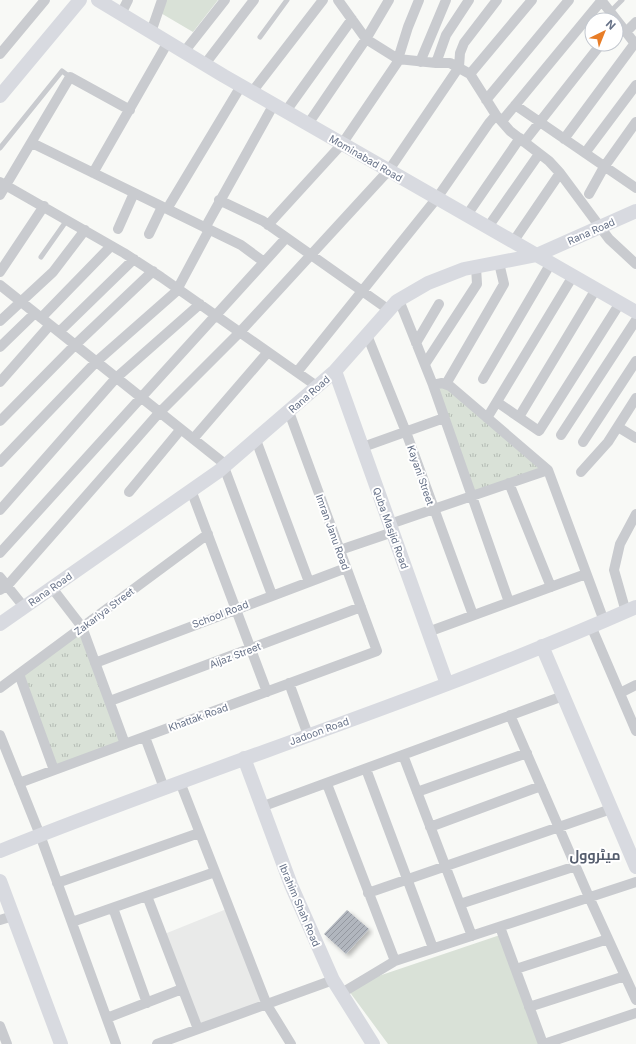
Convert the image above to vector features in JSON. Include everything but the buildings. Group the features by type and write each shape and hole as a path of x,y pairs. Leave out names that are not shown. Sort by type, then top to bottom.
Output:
{"street":[{"path":"0,54 45,0"},
{"path":"0,96 80,0"},
{"name":"Mominabad Road","path":"98,0 247,89 636,312"},
{"path":"121,14 128,0"},
{"path":"151,32 162,0"},
{"path":"184,52 225,0"},
{"path":"205,64 254,0"},
{"path":"149,234 165,208 247,89 323,0"},
{"path":"338,0 366,39 399,59 420,62 450,63 470,74 499,118 560,173 599,228 634,260"},
{"path":"308,124 366,39 389,0"},
{"path":"268,225 342,144 399,59 408,27 419,0"},
{"path":"420,62 446,0"},
{"path":"436,63 446,35 470,0"},
{"path":"3,588 160,413 240,332 389,170 459,67 460,53 464,43 497,0"},
{"path":"470,74 532,0"},
{"path":"486,100 569,0"},
{"path":"297,372 437,198 489,123 499,118 515,105 601,0 611,10"},
{"path":"0,462 96,362 178,289 207,229 219,200 280,108 352,19"},
{"path":"626,32 636,22"},
{"path":"564,139 636,44 624,30"},
{"path":"93,174 168,42"},
{"path":"467,215 522,140 540,122 595,52"},
{"path":"0,195 3,184 32,144 70,77 130,110"},
{"path":"585,154 636,85"},
{"path":"515,105 636,188"},
{"path":"589,194 604,167 636,122"},
{"path":"32,144 241,245 264,262"},
{"path":"488,227 539,154"},
{"path":"514,242 560,173"},
{"path":"3,184 44,206 153,271 318,387"},
{"path":"118,229 134,193"},
{"path":"219,200 268,225 362,290 394,305 416,343 425,364 509,602"},
{"path":"0,272 44,206"},
{"name":"Rana Road","path":"0,624 225,466 336,371 394,305 428,282 464,269 537,255 636,211"},
{"path":"0,321 53,272 85,230"},
{"path":"0,553 215,314 286,238"},
{"path":"0,347 38,316 111,246"},
{"path":"59,332 134,260"},
{"path":"446,384 504,284 499,262"},
{"path":"483,378 551,264"},
{"path":"425,364 477,284 476,267"},
{"path":"0,420 75,345 153,271"},
{"path":"487,418 573,276"},
{"path":"1,287 181,429 225,466 272,595"},
{"path":"519,417 596,289"},
{"path":"497,402 539,431 620,303"},
{"path":"0,510 116,378 200,304"},
{"path":"416,343 439,304"},
{"path":"561,436 636,320"},
{"path":"0,382 50,325"},
{"name":"Kayani Street","path":"367,335 406,432 473,615"},
{"path":"193,439 268,352"},
{"path":"583,442 636,361"},
{"name":"Quba Masjid Road","path":"336,371 447,684"},
{"path":"433,385 446,384 450,386 548,470 604,621"},
{"path":"581,472 608,442 636,398"},
{"name":"Imran Janu Road","path":"288,412 377,651"},
{"path":"362,447 444,418"},
{"path":"618,427 636,438"},
{"path":"129,492 181,429"},
{"path":"256,440 309,582"},
{"path":"340,550 433,509 548,470"},
{"path":"510,483 551,587"},
{"path":"191,490 267,692"},
{"path":"631,609 614,570 620,544 636,514"},
{"name":"Zakariya Street","path":"0,688 208,534"},
{"name":"School Road","path":"95,663 235,608 346,568"},
{"path":"428,632 586,574"},
{"path":"0,577 3,588 24,607"},
{"path":"52,588 82,627 125,744"},
{"name":"Aijaz Street","path":"110,702 361,607"},
{"name":"Jadoon Road","path":"0,851 244,758 447,684 631,609"},
{"path":"591,626 636,729"},
{"path":"542,646 635,862"},
{"name":"Khattak Road","path":"19,783 377,651"},
{"path":"19,674 54,770"},
{"path":"289,683 308,735"},
{"path":"620,693 636,685"},
{"path":"261,807 563,696"},
{"path":"510,715 589,897 636,1000"},
{"path":"0,735 40,835 116,1044"},
{"path":"145,737 164,788"},
{"path":"417,792 527,753"},
{"path":"403,755 472,936"},
{"name":"Ibrahim Shah Road","path":"244,758 291,885 333,980 340,994 373,1044"},
{"path":"366,769 433,948"},
{"path":"180,782 267,1005 291,1044"},
{"path":"327,784 395,961"},
{"path":"430,827 541,786"},
{"path":"368,893 611,809"},
{"path":"57,883 200,833"},
{"path":"460,904 576,866"},
{"path":"72,922 215,872"},
{"path":"0,881 6,918 61,1044"},
{"path":"340,994 395,961 636,882"},
{"path":"147,896 198,1029"},
{"path":"113,908 147,1003"},
{"path":"500,926 543,1044 636,1013"},
{"path":"516,969 608,939"},
{"path":"530,1007 625,976"},
{"path":"156,1044 333,980"},
{"path":"107,1018 182,989"},
{"path":"0,1026 7,1044"}],"lane":[{"path":"260,37 287,0"},
{"path":"611,10 622,0"},
{"path":"0,148 62,71 70,77"},
{"path":"41,257 66,220"}],"shaded area":[{"path":"229,908 267,1005 198,1029 162,935"}],"green space":[{"path":"163,0 218,0 193,32 159,12"},
{"path":"442,383 548,470 473,496 433,385"},
{"path":"79,630 125,744 54,770 19,674"},
{"path":"503,934 540,1044 388,1044 346,987"}],"district":[{"name":"میٹروول","path":"595,855"}]}
